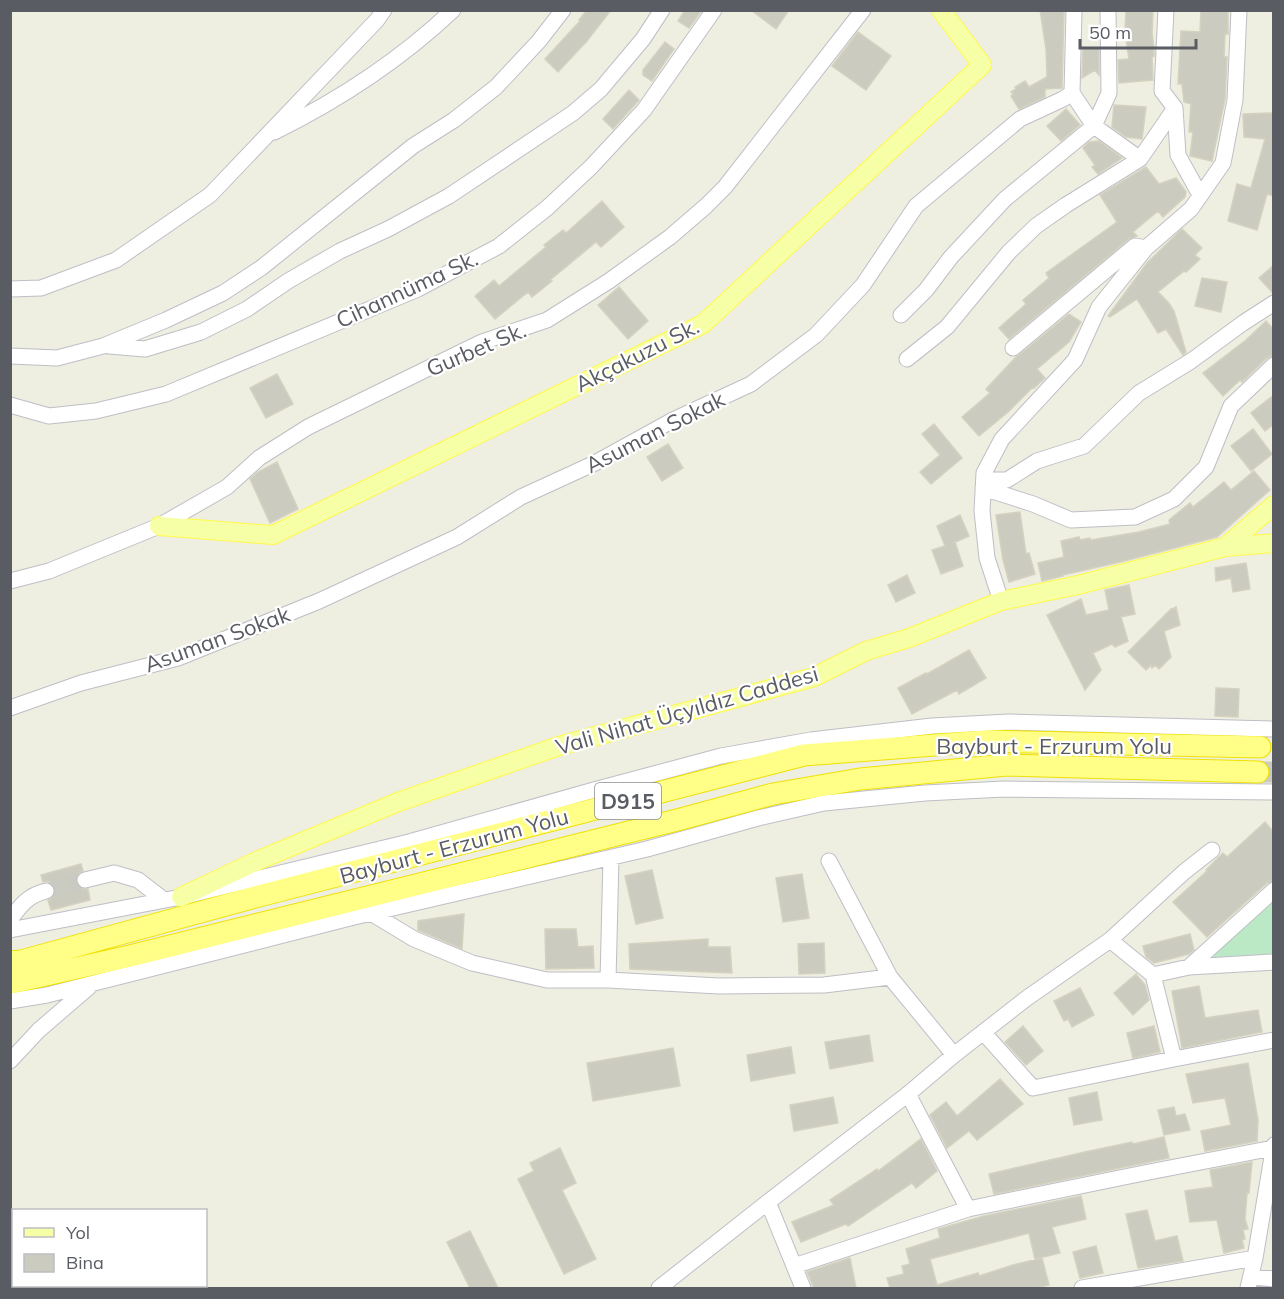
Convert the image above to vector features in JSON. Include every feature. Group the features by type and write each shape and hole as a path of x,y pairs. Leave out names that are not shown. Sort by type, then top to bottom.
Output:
{"highway":[{"name":"Bayburt - Erzurum Yolu","path":"10,962 804,755 987,741 1260,747"},
{"name":"Bayburt - Erzurum Yolu","path":"10,983 130,956 773,794 849,780 1006,765 1258,772"}],"main road":[{"name":"Akçakuzu Sk.","path":"159,526 273,535 703,324 982,65 941,10"},
{"path":"1225,547 1274,506"},
{"name":"Vali Nihat Üçyıldız Caddesi","path":"173,898 398,802 559,746 814,677 866,651 909,638 1001,601 1078,585 1225,547 1274,543"}],"street":[{"path":"10,289 41,288 116,260 210,195 384,10"},
{"path":"264,138 309,115 379,70 432,31 453,10"},
{"path":"10,356 57,358 103,346 166,320 223,292 261,268 413,146 454,120 496,87 539,41 563,10"},
{"path":"103,346 145,349 201,332 247,309 288,281 340,251 388,229 449,196 573,113 601,89 643,39 662,10"},
{"name":"Cihannüma Sk.","path":"10,405 49,416 96,411 166,394 418,289 499,246 547,208 591,167 644,110 714,10"},
{"name":"Gurbet Sk.","path":"10,581 49,571 159,526 227,487 259,458 308,427 482,342 546,320 609,281 679,229 725,187 863,10"},
{"path":"1074,10 1072,93 1094,126 1140,159"},
{"path":"901,315 926,290 951,257 1005,199 1094,126 1109,93 1108,10"},
{"path":"1166,10 1162,91 1175,108 1178,156 1200,195"},
{"path":"1001,601 987,558 982,511 984,473 1002,439 1075,360 1098,307 1146,248 1191,208 1223,163 1235,100 1239,10"},
{"name":"Asuman Sokak","path":"10,708 81,683 178,658 319,601 457,537 521,496 596,463 673,420 751,384 816,335 863,285 916,206 1020,119 1072,93"},
{"path":"907,359 947,327 1009,252 1036,226 1140,159 1175,108"},
{"path":"1013,348 1135,246 1146,248"},
{"path":"984,484 1007,480 1037,461 1084,446 1139,393 1191,361 1243,322 1274,303"},
{"path":"984,484 1071,520 1135,517 1174,498 1206,467 1231,406 1274,365"},
{"path":"10,930 173,898 409,842 721,756 811,740 932,726 1009,722 1274,729"},
{"path":"10,1001 94,984 371,913 611,858 758,818 824,803 1004,789 1274,792"},
{"path":"659,1288 1027,998 1110,940 1184,872 1212,850"},
{"path":"608,980 611,858"},
{"path":"828,861 890,977 954,1055"},
{"path":"85,880 114,873 138,880 173,898"},
{"path":"1188,967 1274,890"},
{"path":"10,920 21,904 36,893 46,891"},
{"path":"371,913 414,939 472,963 547,981 608,980 719,986 824,985 890,977"},
{"path":"1110,940 1153,975 1174,1059"},
{"path":"1153,975 1188,967 1274,962"},
{"path":"10,1061 39,1030 94,984"},
{"path":"983,1032 1033,1088 1274,1040"},
{"path":"908,1094 968,1209"},
{"path":"794,1266 968,1209 1273,1147 1269,1200 1250,1283 1274,1279"},
{"path":"768,1202 803,1288"},
{"path":"1082,1288 1256,1258"}],"green space":[{"path":"1273,900 1273,959 1211,958"}],"building":[{"path":"587,10 611,10 587,41 558,72 545,59 580,21"},
{"path":"685,10 702,10 689,28 678,21"},
{"path":"751,10 789,10 776,29"},
{"path":"1040,10 1064,10 1062,88 1045,89 1045,97 1019,109 1011,96 1015,87 1025,81 1029,87 1047,77 1046,49"},
{"path":"1126,10 1153,10 1153,80 1119,83 1118,60 1129,59 1125,32"},
{"path":"1201,10 1228,10 1228,34 1225,34 1224,57 1227,57 1225,99 1212,161 1190,156 1193,132 1189,132 1191,104 1184,102 1182,84 1178,84 1181,31 1200,32"},
{"path":"858,32 891,56 866,90 832,66"},
{"path":"665,42 674,49 652,81 643,75 643,70"},
{"path":"1083,48 1099,48 1099,75 1095,70 1082,78"},
{"path":"629,90 639,100 613,129 603,119"},
{"path":"1114,105 1146,107 1142,139 1126,137 1112,127"},
{"path":"1066,109 1080,125 1061,141 1047,126"},
{"path":"1274,113 1274,196 1267,194 1257,230 1228,221 1237,184 1251,188 1265,139 1244,137 1243,114"},
{"path":"1099,141 1122,158 1098,174 1092,167 1095,165 1083,148 1089,142"},
{"path":"1146,167 1159,184 1176,178 1186,192 1185,197 1163,217 1158,211 1133,232 1137,236 1129,239 1009,339 999,328 1026,304 1023,300 1049,278 1046,273 1117,222 1100,195"},
{"path":"602,201 624,227 601,247 596,242 532,297 528,292 495,319 475,296 494,280 499,286 546,247 544,245 563,230 566,233"},
{"path":"1182,229 1202,248 1195,255 1200,259 1158,292 1174,311 1186,352 1183,355 1166,329 1158,333 1137,299 1110,317 1108,316 1147,263"},
{"path":"1274,265 1274,293 1273,293 1259,278"},
{"path":"1202,278 1227,282 1221,312 1195,306"},
{"path":"619,287 648,321 628,339 598,305"},
{"path":"1069,314 1081,322 1069,342 1037,369 1045,378 979,436 962,417 990,393 986,389 1015,358"},
{"path":"1266,321 1274,330 1274,355 1267,358 1242,382 1240,380 1223,396 1203,373 1246,340"},
{"path":"277,374 293,404 266,418 250,388"},
{"path":"1274,395 1274,424 1265,431 1251,413"},
{"path":"934,424 962,458 931,484 920,472 940,455 922,434"},
{"path":"1253,429 1272,454 1251,471 1231,446"},
{"path":"668,444 683,468 662,481 647,457"},
{"path":"277,462 298,509 270,523 250,479"},
{"path":"1254,471 1270,490 1217,537 1042,581 1038,563 1064,557 1061,541 1079,537 1080,540 1090,538 1091,540 1170,524 1169,520 1190,503 1193,507 1224,482 1231,490"},
{"path":"1020,512 1026,554 1029,553 1035,574 1009,582 996,515"},
{"path":"960,515 969,536 955,542 963,566 941,574 932,550 945,546 937,526"},
{"path":"1246,563 1250,589 1233,592 1231,578 1216,581 1215,568"},
{"path":"907,575 915,593 896,602 888,585"},
{"path":"1129,585 1135,614 1121,617 1128,641 1115,647 1112,644 1093,653 1101,670 1085,690 1047,615 1081,599 1086,615 1109,610 1105,590"},
{"path":"1176,607 1180,625 1164,631 1171,657 1159,669 1155,665 1152,668 1151,665 1146,670 1128,652 1171,609"},
{"path":"969,650 986,678 959,694 957,690 912,714 898,688"},
{"path":"1216,688 1239,689 1238,717 1215,716"},
{"path":"1265,822 1274,833 1274,880 1267,883 1207,937 1173,902 1223,853 1227,857"},
{"path":"81,864 83,871 76,877 76,883 82,889 88,889 90,900 51,910 48,900 53,897 55,889 48,881 43,882 41,875"},
{"path":"652,870 663,918 636,924 625,876"},
{"path":"802,874 809,918 783,922 776,878"},
{"path":"464,914 462,949 418,930 418,921"},
{"path":"545,929 576,929 578,947 593,946 594,968 546,969"},
{"path":"1190,934 1194,950 1189,954 1154,963 1146,957 1143,946"},
{"path":"708,939 708,947 730,947 732,973 630,969 629,944"},
{"path":"824,943 825,973 799,974 798,944"},
{"path":"1136,974 1145,985 1149,1000 1133,1015 1114,993"},
{"path":"1199,986 1205,1018 1258,1010 1262,1032 1182,1048 1172,991"},
{"path":"1080,988 1094,1015 1072,1027 1068,1019 1064,1021 1054,1001"},
{"path":"1023,1026 1043,1051 1026,1065 1005,1042"},
{"path":"1154,1026 1160,1052 1133,1058 1127,1033"},
{"path":"869,1035 873,1061 830,1069 825,1042"},
{"path":"791,1047 795,1073 751,1081 747,1055"},
{"path":"673,1048 680,1086 593,1101 587,1063"},
{"path":"1248,1063 1258,1120 1257,1141 1205,1151 1201,1131 1231,1125 1225,1098 1193,1103 1186,1074"},
{"path":"1000,1079 1023,1104 977,1140 969,1131 947,1148 930,1115 946,1102 957,1116"},
{"path":"1097,1092 1102,1120 1074,1125 1069,1098"},
{"path":"833,1097 838,1123 794,1131 790,1105"},
{"path":"1174,1107 1176,1116 1185,1114 1190,1130 1164,1135 1158,1110"},
{"path":"1164,1137 1169,1158 994,1194 989,1174"},
{"path":"921,1139 937,1171 916,1188 912,1183 848,1226 846,1224 801,1242 792,1222 834,1205 830,1200 877,1169 878,1171"},
{"path":"560,1148 576,1183 562,1190 596,1259 564,1274 518,1179 534,1171 530,1163"},
{"path":"1252,1162 1245,1219 1248,1229 1243,1230 1245,1239 1242,1240 1244,1248 1224,1253 1217,1220 1190,1222 1185,1191 1213,1187 1210,1170"},
{"path":"1081,1196 1086,1219 1052,1227 1060,1253 1035,1259 1029,1233 930,1259 937,1285 1042,1258 1049,1285 1036,1288 890,1288 887,1278 904,1274 902,1266 910,1264 906,1249 940,1238 938,1229 984,1216"},
{"path":"1147,1210 1155,1241 1177,1236 1183,1261 1138,1268 1126,1214"},
{"path":"470,1231 498,1288 470,1288 447,1242"},
{"path":"1096,1246 1103,1273 1080,1278 1073,1252"},
{"path":"850,1258 856,1288 814,1288 807,1272"}],"tunnel":[{"path":"1258,772 1274,772"},
{"path":"46,891 85,880"}]}
